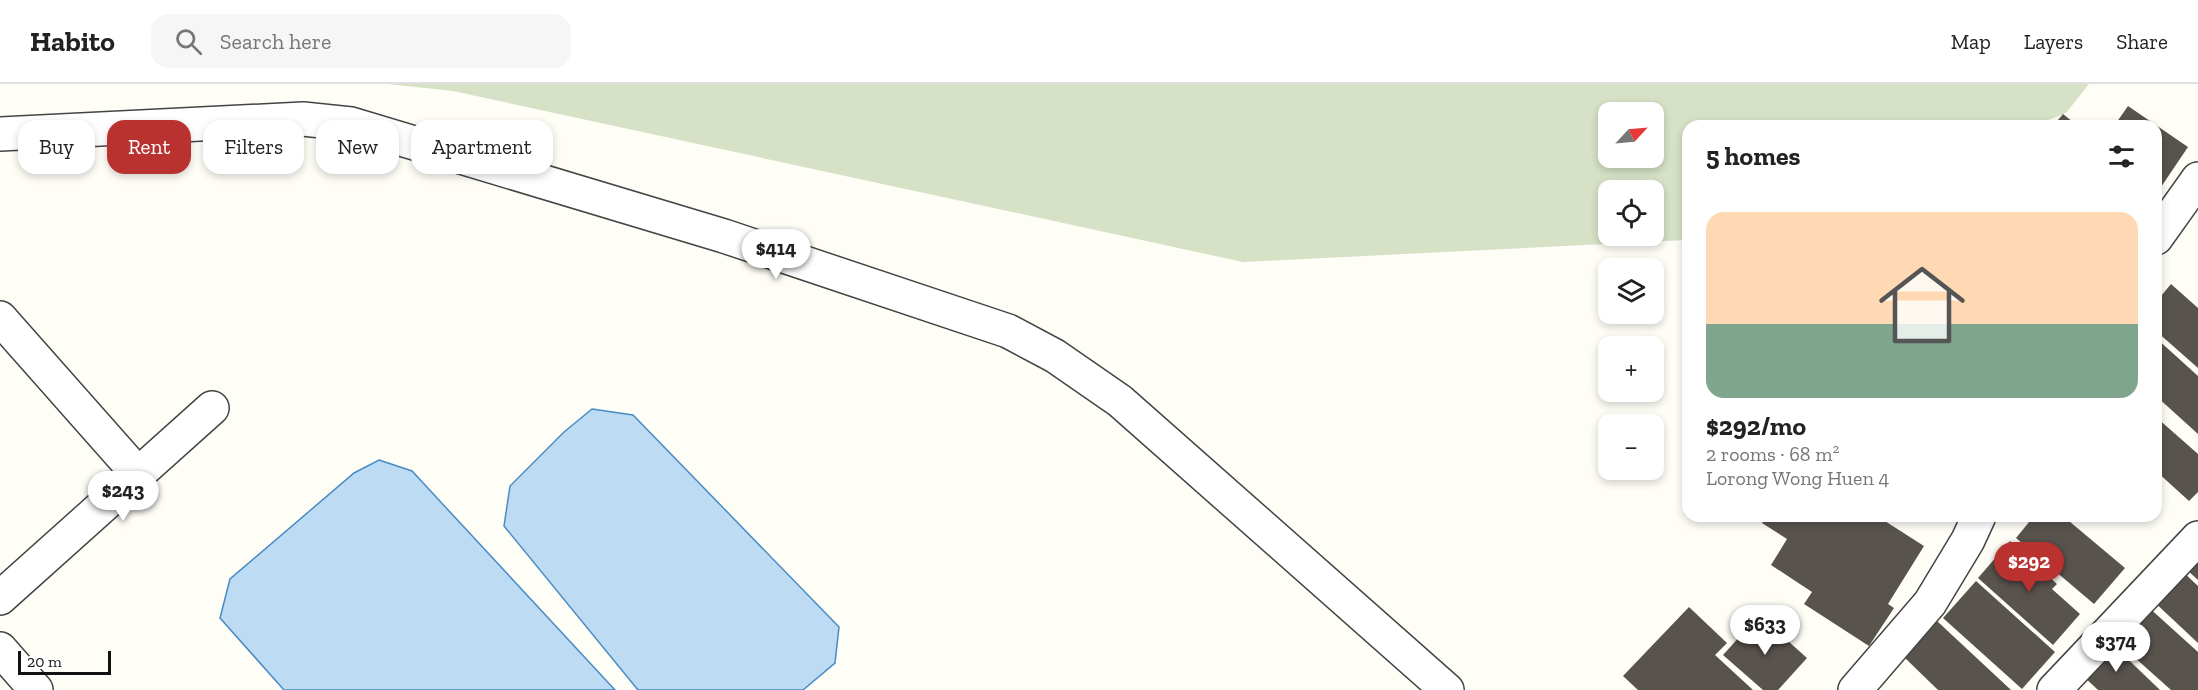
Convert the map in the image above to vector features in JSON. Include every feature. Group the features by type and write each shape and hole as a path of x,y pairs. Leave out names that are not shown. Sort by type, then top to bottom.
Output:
{"street":[{"path":"0,134 303,119 351,124 724,236 1008,331 1055,357 1120,401 1447,690"},
{"path":"2162,229 2198,179"},
{"path":"0,318 138,474"},
{"path":"0,598 212,408"},
{"path":"1855,690 1930,603 1976,522"},
{"path":"2054,690 2198,537"},
{"path":"0,649 36,690"}],"green space":[{"path":"388,84 2089,84 2066,113 2048,120 1682,120 1682,240 1664,241 1664,180 1598,180 1598,244 1243,262 453,91"}],"water":[{"path":"592,409 633,415 839,627 835,663 803,690 638,690 504,526 510,486 564,432"},
{"path":"379,460 412,471 615,690 284,690 220,618 230,579 354,473"}],"building":[{"path":"2128,106 2148,120 2118,120"},
{"path":"2063,114 2070,120 2058,120"},
{"path":"2162,129 2188,147 2162,186"},
{"path":"2171,284 2198,308 2198,368 2162,336 2162,295"},
{"path":"2162,343 2198,376 2198,434 2162,401"},
{"path":"2162,422 2198,454 2198,492 2189,501 2162,476"},
{"path":"1886,522 1924,546 1888,604 1894,608 1869,646 1804,604 1812,592 1771,565 1787,539 1762,523"},
{"path":"2029,522 2070,522 2125,568 2094,604 2016,538"},
{"path":"2010,541 2057,584 2052,589 2080,614 2053,645 1978,578"},
{"path":"2198,552 2198,580 2185,568"},
{"path":"2180,569 2198,586 2198,643 2151,599"},
{"path":"1976,581 2055,652 2022,689 1943,618"},
{"path":"2146,605 2198,652 2198,690 2171,690 2115,640"},
{"path":"1689,607 1727,643 1715,655 1753,690 1638,690 1623,676"},
{"path":"1759,615 1807,658 1778,690 1763,690 1723,655"},
{"path":"1937,621 2011,690 1938,690 1904,657"},
{"path":"2110,642 2160,690 2098,690 2080,673"}]}
